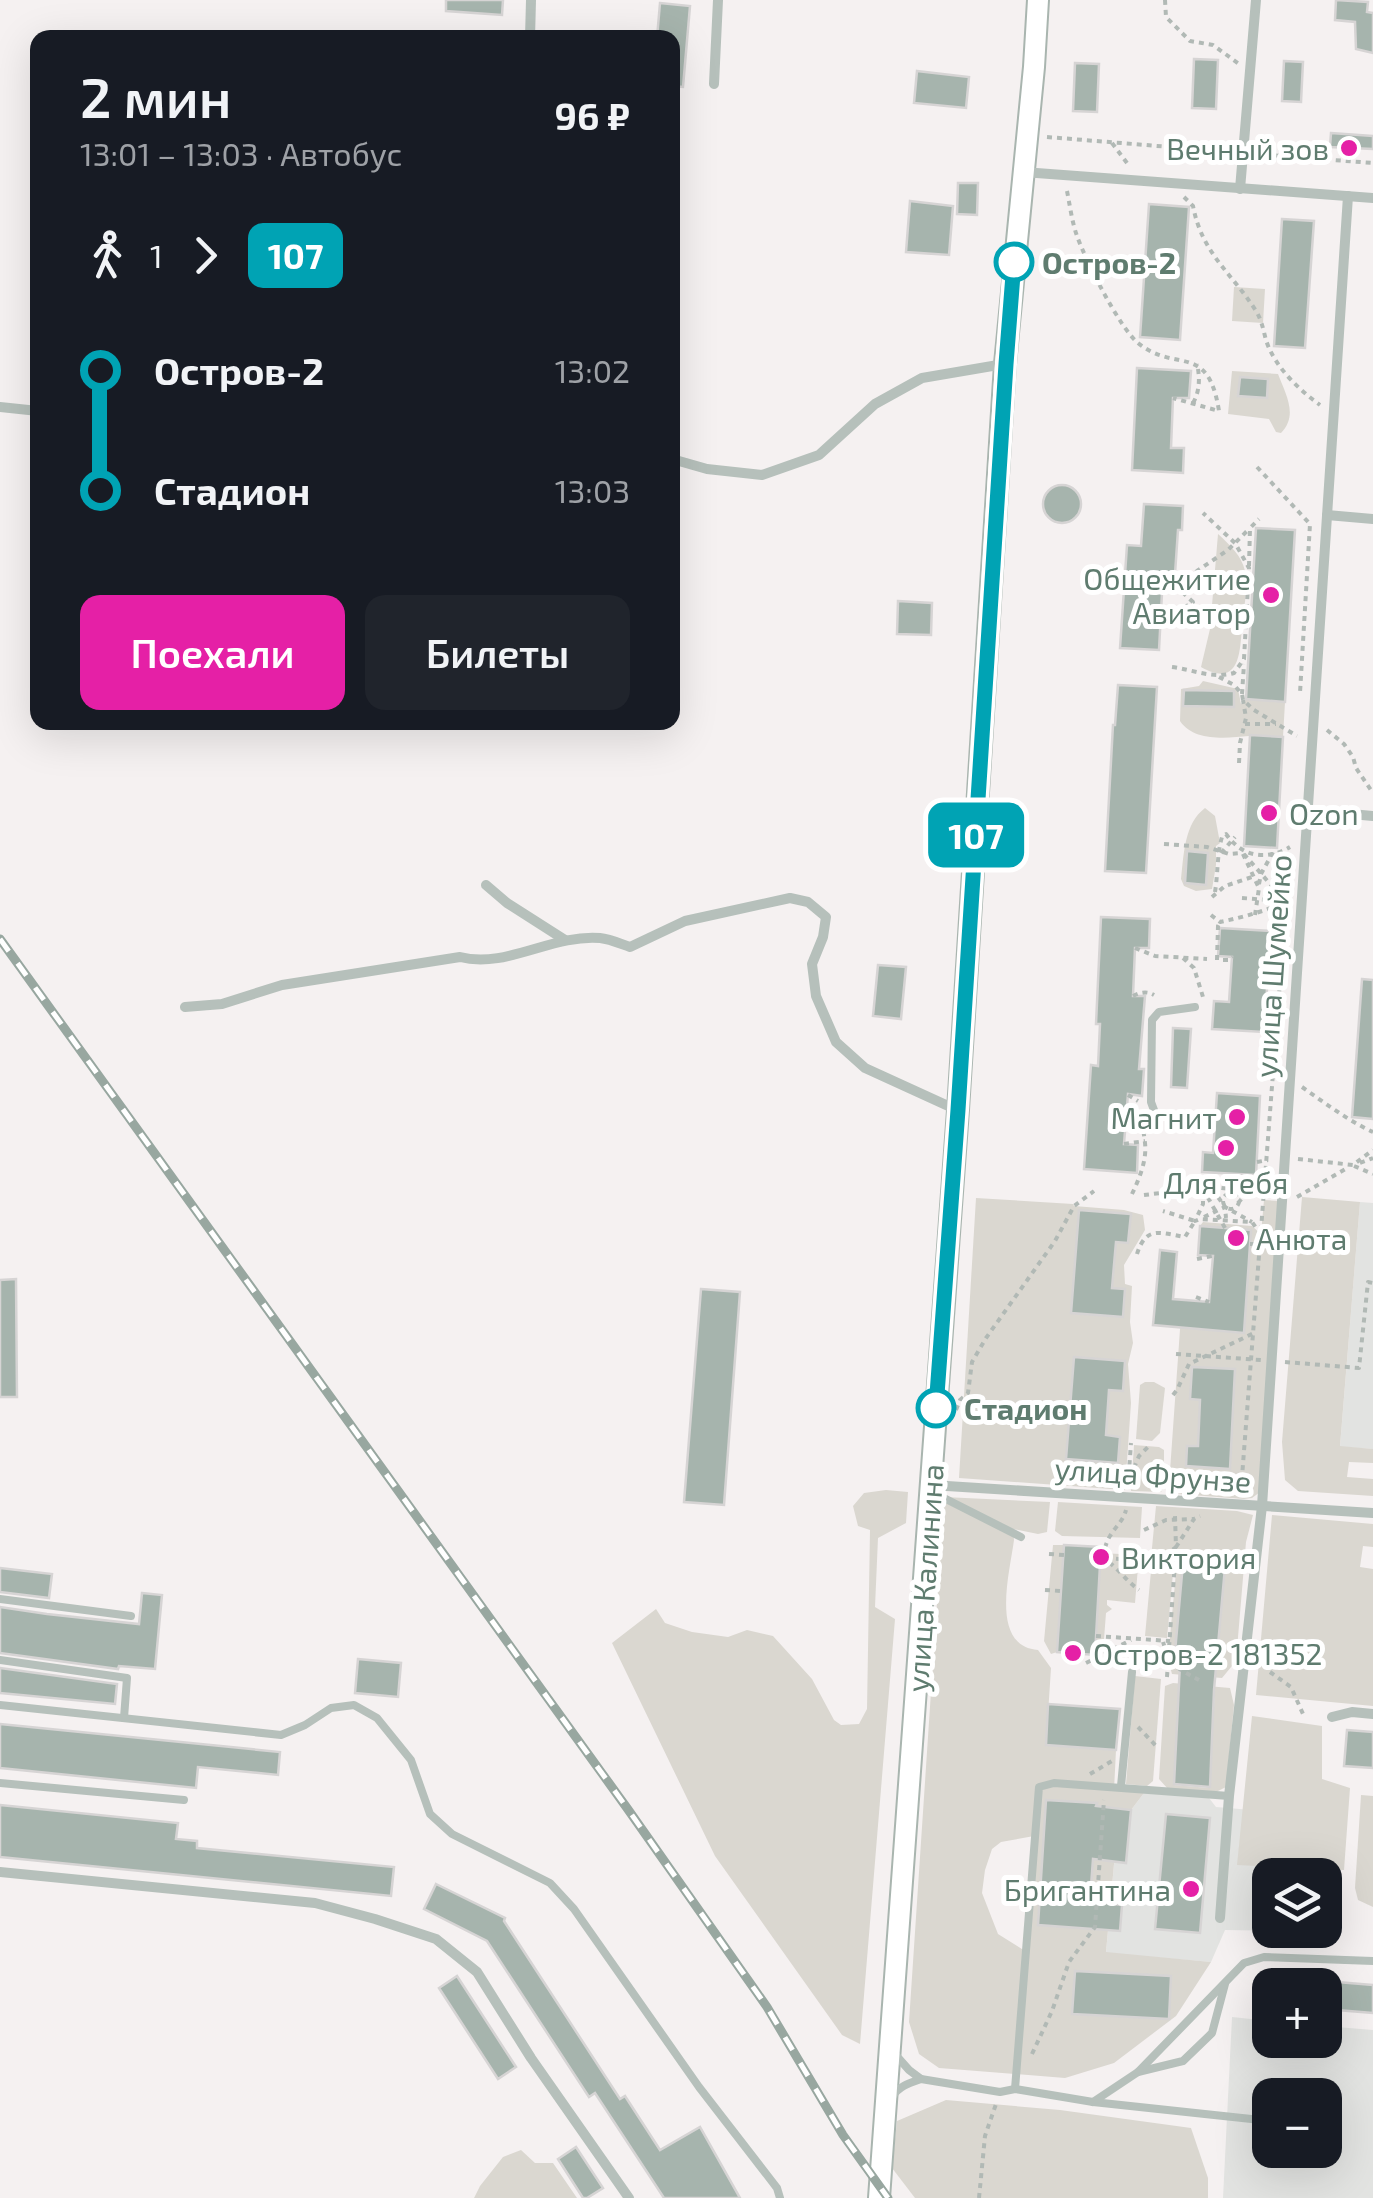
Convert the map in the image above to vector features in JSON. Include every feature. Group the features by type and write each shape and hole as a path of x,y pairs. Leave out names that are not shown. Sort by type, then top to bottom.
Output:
{"main road":[{"name":"улица Калинина","path":"880,2198 958,1110 1006,364 1038,0"}],"street":[{"path":"530,30 532,0"},
{"path":"714,84 718,0"},
{"path":"1240,188 1256,0"},
{"path":"1023,172 1373,198"},
{"name":"улица Шумейко","path":"1220,1918 1262,1506 1348,196"},
{"path":"680,461 707,469 762,475 819,455 875,404 922,378 1006,364"},
{"path":"0,407 30,410"},
{"path":"1326,515 1373,519"},
{"path":"1307,810 1373,816"},
{"path":"486,885 565,940"},
{"path":"185,1008 222,1004 282,986 460,957 474,961 508,956 565,940 600,938 630,947 685,922 790,898 808,902 826,917 823,938 812,964 816,996 836,1042 865,1068 958,1110"},
{"name":"улица Фрунзе","path":"930,1488 1373,1514"},
{"path":"1332,1717 1352,1712 1373,1714"},
{"path":"0,1872 315,1902 436,1939 477,1972 531,2058 629,2198"}],"lane":[{"path":"1158,1121 1150,1102 1152,1020 1159,1012 1195,1006"},
{"path":"930,1488 1021,1537"},
{"path":"0,1599 131,1616"},
{"path":"0,1660 127,1678 124,1718"},
{"path":"1121,1786 1132,1672"},
{"path":"0,1705 281,1735 331,1708 354,1705 377,1718 411,1760 430,1814 452,1834 550,1884 574,1909 699,2087 777,2188 780,2198"},
{"path":"1015,2089 1040,1787 1054,1782 1230,1796"},
{"path":"0,1783 184,1800"},
{"path":"1093,2102 1138,2072 1226,1978 1244,1964 1264,1957 1373,1961"},
{"path":"1138,2072 1182,2061 1212,2032 1226,1978"},
{"path":"890,2048 908,2070 922,2079 1000,2092 1015,2089 1093,2102 1252,2119"},
{"path":"886,2107 896,2091 922,2079"}],"path":[{"path":"1164,0 1166,17 1190,41 1213,45 1250,74"},
{"path":"1027,136 1373,163"},
{"path":"1056,175 1067,189 1082,247 1128,332 1156,355 1197,364 1212,381 1219,410 1173,398"},
{"path":"1203,238 1256,311 1279,365 1300,390 1333,414"},
{"path":"1192,404 1197,396 1197,364"},
{"path":"1257,467 1310,524 1300,697"},
{"path":"1203,513 1235,543 1249,568"},
{"path":"1172,584 1187,584 1197,571 1259,520"},
{"path":"1239,763 1245,724 1242,697 1250,528"},
{"path":"1160,624 1193,602 1163,574"},
{"path":"1218,676 1234,673 1244,659"},
{"path":"1172,667 1218,676 1234,685 1266,718 1297,736"},
{"path":"1314,716 1344,744 1373,793"},
{"path":"1253,724 1266,718"},
{"path":"1245,724 1277,724"},
{"path":"1240,1505 1286,902 1234,840 1226,834 1222,837 1214,894 1225,886 1261,874"},
{"path":"1221,853 1234,840"},
{"path":"1164,844 1207,846 1221,853 1272,854 1261,874 1255,915"},
{"path":"1242,852 1259,888"},
{"path":"1242,898 1286,902"},
{"path":"1211,915 1220,922 1255,915 1286,902"},
{"path":"1220,922 1220,960 1232,957"},
{"path":"1135,948 1155,956 1207,959"},
{"path":"1183,958 1194,968 1204,1000"},
{"path":"1133,996 1140,992 1154,996"},
{"path":"1290,1078 1335,1112 1373,1132"},
{"path":"1128,1094 1135,1100 1150,1102 1142,1131 1142,1174 1132,1194"},
{"path":"1124,1144 1145,1141"},
{"path":"1256,1162 1278,1158"},
{"path":"1281,1208 1353,1165 1373,1158"},
{"path":"1353,1165 1373,1174"},
{"path":"1226,1221 1258,1180"},
{"path":"1144,1195 1211,1187 1225,1207 1236,1207"},
{"path":"1226,1228 1223,1199 1252,1188"},
{"path":"1198,1220 1203,1189"},
{"path":"956,1410 968,1393 972,1362 979,1350 1055,1241 1074,1206 1094,1191"},
{"path":"1233,1194 1238,1199 1236,1207"},
{"path":"1137,1254 1138,1247 1152,1232 1184,1236 1198,1220 1225,1207"},
{"path":"1236,1207 1261,1235"},
{"path":"1162,1211 1198,1220 1252,1222"},
{"path":"1250,1244 1260,1244"},
{"path":"1198,1259 1212,1256"},
{"path":"1176,1354 1359,1368 1368,1282 1373,1282"},
{"path":"1196,1297 1209,1302"},
{"path":"1173,1395 1189,1364 1254,1333"},
{"path":"1100,1557 1108,1538 1124,1518 1131,1442"},
{"path":"1129,1481 1140,1456 1151,1444"},
{"path":"1167,1677 1166,1641 1176,1571 1175,1501"},
{"path":"1144,1530 1152,1524 1194,1519 1222,1504"},
{"path":"1150,1569 1176,1547 1194,1519"},
{"path":"1049,1554 1064,1555"},
{"path":"1100,1557 1176,1571"},
{"path":"1100,1557 1139,1590"},
{"path":"1046,1590 1061,1591"},
{"path":"1096,1636 1166,1641"},
{"path":"1086,1663 1135,1638"},
{"path":"1247,1642 1270,1672 1291,1687 1303,1714"},
{"path":"1072,1662 1073,1653"},
{"path":"1168,1659 1174,1667 1199,1680"},
{"path":"1128,1716 1158,1748"},
{"path":"1072,1784 1124,1754"},
{"path":"1030,2058 1069,1962 1095,1927 1105,1785"},
{"path":"979,2198 984,2136 1000,2092"}],"shaded area":[{"path":"1234,287 1265,289 1263,323 1232,321"},
{"path":"1232,371 1278,374 1290,411 1281,433 1276,432 1269,419 1228,414"},
{"path":"1218,534 1241,560 1246,585 1238,656 1231,671 1224,674 1201,667 1210,629"},
{"path":"1203,681 1238,689 1241,704 1246,699 1285,702 1283,737 1212,737 1186,728 1180,721 1181,689 1199,686"},
{"path":"1205,808 1215,816 1220,843 1216,846 1212,889 1196,891 1184,886 1181,879 1183,860 1189,831"},
{"path":"1302,1197 1360,1202 1340,1446 1373,1449 1373,1463 1349,1462 1347,1477 1373,1479 1373,1496 1298,1491 1285,1480 1282,1442"},
{"path":"976,1198 1073,1204 1143,1215 1145,1230 1124,1265 1125,1284 1132,1286 1133,1343 1128,1364 1131,1403 1125,1490 959,1478","holes":["1079,1210 1130,1214 1128,1242 1116,1242 1112,1288 1125,1290 1123,1317 1071,1313","1074,1357 1125,1361 1123,1391 1109,1390 1106,1435 1120,1437 1118,1463 1066,1459"]},
{"path":"1264,1200 1279,1201 1260,1492 1244,1499 1178,1494 1169,1485 1182,1301 1196,1301 1194,1329 1244,1332 1251,1230 1200,1226 1203,1222 1252,1226 1261,1234","holes":["1192,1367 1235,1369 1230,1468 1186,1466 1187,1446 1198,1446 1200,1400 1190,1399"]},
{"path":"1360,1202 1373,1203 1373,1449 1340,1447"},
{"path":"1145,1382 1165,1388 1160,1433 1152,1441 1136,1439 1140,1385"},
{"path":"1134,1445 1164,1450 1161,1492 1131,1491"},
{"path":"908,1492 906,1523 878,1538 875,1607 895,1619 860,2044 842,2035 715,1856 612,1643 656,1609 665,1623 692,1632 728,1637 747,1630 773,1636 812,1679 834,1720 841,1725 859,1724 867,1709 870,1530 858,1526 853,1506 864,1493"},
{"path":"944,1497 1050,1502 1047,1532 1013,1529 1006,1605 1013,1636 1038,1650 1051,1668 1046,1745 1116,1750 1114,1790 1144,1793 1131,1810 1119,1809 1106,1952 1211,1962 1176,2016 1114,2063 1065,2078 939,2068 919,2054 909,2022","holes":["1046,1800 1097,1804 1088,1928 1038,1925","1034,1836 1025,1951 998,1934 982,1893 992,1849 1001,1842","1075,1971 1171,1977 1168,2019 1073,2014"]},
{"path":"1058,1502 1142,1507 1140,1538 1062,1536 1055,1531"},
{"path":"1156,1506 1253,1515 1246,1542 1236,1661 1222,1678 1172,1674 1168,1659 1176,1572 1150,1569"},
{"path":"1272,1515 1373,1524 1373,1547 1363,1546 1360,1567 1373,1569 1373,1706 1256,1695"},
{"path":"1053,1545 1064,1545 1057,1652 1051,1654 1044,1641"},
{"path":"1101,1553 1139,1555 1135,1603 1107,1600 1112,1609 1106,1613 1104,1639 1095,1655"},
{"path":"1151,1571 1173,1573 1167,1638 1145,1636"},
{"path":"1135,1676 1161,1679 1153,1781 1147,1786 1126,1784"},
{"path":"1173,1683 1230,1688 1234,1705 1226,1787 1216,1792 1168,1789 1159,1779 1165,1686","holes":["1179,1688 1215,1690 1209,1788 1174,1785"]},
{"path":"1252,1716 1322,1726 1322,1779 1350,1788 1344,1870 1342,1858 1252,1858 1252,1866 1237,1865"},
{"name":"Бригантина","path":"1144,1793 1209,1798 1216,1807 1288,1813 1285,1858 1252,1858 1252,1930 1225,1930 1211,1962 1106,1953 1119,1809 1131,1810"},
{"path":"1361,1795 1373,1796 1373,1907 1358,1900 1355,1888"},
{"path":"1232,2017 1252,2019 1252,2058 1342,2058 1342,2027 1373,2030 1373,2198 1223,2198"},
{"path":"946,2100 1060,2110 1191,2128 1208,2178 1208,2198 915,2198 892,2168 897,2121"},
{"path":"521,2150 535,2163 553,2163 577,2198 474,2198 503,2157"}],"building":[{"path":"446,0 503,0 502,15 446,11"},
{"path":"1336,0 1368,2 1367,12 1373,13 1373,53 1356,49 1355,22 1335,20"},
{"path":"660,3 690,6 683,87 680,30 658,30"},
{"path":"1194,59 1218,60 1216,109 1192,108"},
{"path":"1284,61 1303,62 1301,102 1282,101"},
{"path":"1075,63 1099,64 1097,112 1073,111"},
{"path":"917,71 969,77 966,108 914,103"},
{"path":"1331,133 1373,136 1373,149 1330,147"},
{"path":"958,183 978,183 977,215 957,214"},
{"path":"910,201 953,206 949,255 906,252"},
{"path":"1149,204 1189,207 1180,340 1140,337"},
{"path":"1282,219 1314,221 1305,348 1274,346"},
{"path":"1137,368 1191,371 1189,398 1173,398 1171,448 1184,448 1183,473 1132,470"},
{"path":"1240,377 1268,379 1267,398 1238,396"},
{"path":"1062,485 1075,491 1081,504 1075,517 1062,523 1049,517 1043,504 1049,491"},
{"path":"1144,504 1183,506 1175,574 1163,574 1159,650 1120,648 1127,545 1141,546"},
{"name":"Общежитие Авиатор","path":"1256,528 1295,530 1285,702 1246,699"},
{"path":"898,601 932,603 931,635 897,634"},
{"path":"1118,685 1157,687 1146,873 1105,871"},
{"path":"1184,690 1234,691 1234,707 1183,706"},
{"path":"1250,735 1283,737 1277,848 1244,846"},
{"path":"1187,851 1208,853 1206,885 1185,883"},
{"path":"1101,917 1150,919 1149,948 1135,948 1133,996 1145,996 1139,1069 1144,1069 1142,1096 1128,1094 1124,1144 1138,1145 1137,1173 1084,1169 1091,1065 1098,1066"},
{"path":"1220,928 1271,931 1264,1032 1212,1029 1214,1001 1229,1002 1232,957 1218,956"},
{"path":"878,965 906,967 901,1019 873,1016"},
{"path":"1362,979 1373,980 1373,1119 1352,1117"},
{"path":"1173,1028 1191,1029 1187,1088 1171,1087"},
{"name":"Магнит","path":"1217,1093 1260,1096 1256,1175 1202,1172 1203,1152 1213,1153"},
{"path":"1079,1210 1131,1214 1128,1243 1116,1242 1112,1288 1125,1289 1123,1317 1071,1313"},
{"path":"1200,1226 1251,1230 1244,1333 1153,1325 1160,1250 1177,1252 1173,1299 1209,1302 1213,1256 1198,1255"},
{"path":"16,1279 17,1397 0,1397 0,1280"},
{"path":"701,1289 740,1292 724,1505 684,1502"},
{"path":"1074,1357 1125,1361 1123,1391 1109,1390 1106,1435 1120,1437 1118,1463 1066,1459"},
{"path":"1192,1367 1235,1369 1230,1469 1186,1466 1187,1446 1198,1446 1200,1400 1190,1399"},
{"path":"1064,1545 1101,1547 1095,1655 1057,1652"},
{"path":"1184,1552 1226,1556 1210,1787 1174,1784 1180,1664 1174,1663"},
{"path":"0,1568 52,1574 49,1598 0,1592"},
{"path":"142,1593 162,1595 155,1669 118,1669 0,1653 0,1607 139,1624"},
{"path":"358,1659 401,1663 398,1697 355,1693"},
{"path":"0,1668 117,1684 115,1704 0,1693"},
{"path":"1048,1704 1120,1709 1116,1750 1046,1745"},
{"path":"0,1724 280,1752 278,1775 198,1767 196,1788 0,1768"},
{"path":"1347,1730 1373,1732 1373,1768 1344,1766"},
{"path":"1046,1800 1131,1810 1126,1863 1093,1859 1090,1901 1122,1905 1120,1931 1038,1925"},
{"path":"0,1805 178,1823 176,1839 197,1841 197,1848 394,1867 391,1896 0,1857"},
{"path":"1166,1814 1210,1818 1200,1933 1155,1929"},
{"path":"436,1884 505,1918 620,2099 625,2096 660,2150 700,2127 740,2198 664,2198 595,2093 589,2097 487,1941 424,1909"},
{"path":"1075,1971 1171,1976 1169,2019 1072,2014"},
{"path":"457,1976 516,2067 498,2079 439,1988"},
{"path":"1342,1982 1373,1985 1373,2013 1342,2010"},
{"path":"576,2147 603,2188 587,2198 583,2198 558,2159"}],"railway":[{"path":"0,939 627,1808 767,2007 843,2135 888,2198"}],"bus line":[{"name":"107","path":"936,1408 1014,262"}],"place":[{"name":"Вечный зов","path":"1349,148"},
{"name":"Остров-2","path":"1014,262"},
{"name":"Общежитие Авиатор","path":"1271,595"},
{"name":"Ozon","path":"1269,813"},
{"name":"Магнит","path":"1237,1117"},
{"name":"Для тебя","path":"1226,1148"},
{"name":"Анюта","path":"1236,1238"},
{"name":"Стадион","path":"936,1408"},
{"name":"Виктория","path":"1101,1557"},
{"name":"Остров-2 181352","path":"1073,1653"},
{"name":"Бригантина","path":"1191,1889"}]}
